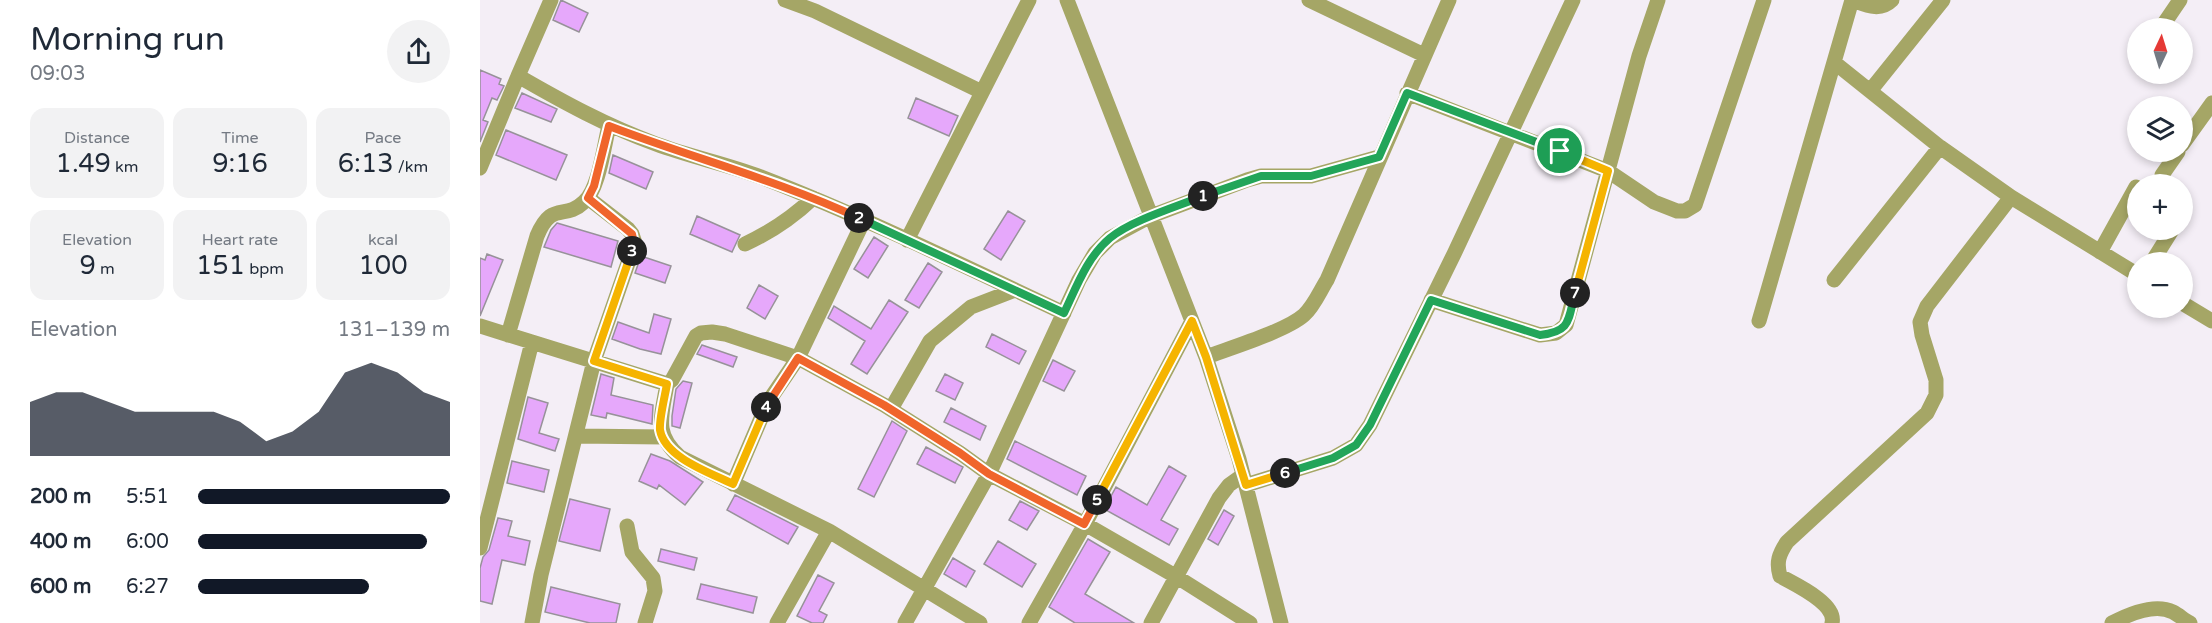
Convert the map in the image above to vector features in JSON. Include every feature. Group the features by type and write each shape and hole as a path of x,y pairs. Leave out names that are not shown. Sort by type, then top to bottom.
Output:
{"street":[{"path":"480,168 551,0"},
{"path":"785,0 815,11 982,92"},
{"path":"907,240 1029,0"},
{"path":"1067,0 1206,357 1245,480 1281,623"},
{"path":"1309,0 1424,56"},
{"path":"1206,357 1285,326 1304,315 1327,280 1449,0"},
{"path":"1151,623 1219,498 1229,485 1333,458 1356,445 1370,425 1512,132 1573,0"},
{"path":"1431,300 1540,335 1556,333 1566,325 1639,56 1658,0"},
{"path":"1407,93 1608,171 1654,202 1677,211 1685,211 1695,205 1764,0"},
{"path":"1759,321 1852,0 1875,7 1887,5 1892,0"},
{"path":"1870,91 1943,0"},
{"path":"2168,18 2180,0"},
{"path":"1835,63 1940,147 2011,197 2127,268"},
{"path":"518,76 609,126 658,145 759,176 813,198 1064,313"},
{"path":"2193,130 2212,103"},
{"path":"508,335 543,221 551,215 582,204 588,198 594,186 609,126"},
{"path":"1834,279 1940,147"},
{"path":"905,623 989,474 1079,280 1095,254 1110,238 1151,216 1261,176 1311,176 1379,157"},
{"path":"1832,623 1830,610 1818,598 1780,576 1777,566 1779,554 1787,542 1928,413 1936,394 1936,380 1920,322 1927,306 2011,197"},
{"path":"532,623 594,361 634,243 628,229 588,198"},
{"path":"745,244 774,230 797,214 813,198"},
{"path":"2100,252 2127,203"},
{"path":"733,484 768,402 798,358 864,220"},
{"path":"891,409 930,341 971,308 1015,290"},
{"path":"2193,310 2212,321"},
{"path":"1029,623 1192,321"},
{"path":"480,326 667,384"},
{"path":"980,623 829,531 680,457 670,449 660,430 667,384 672,380 696,336 712,332 724,334 798,358 891,409 989,474 1177,577 1250,623"},
{"path":"480,548 532,342"},
{"path":"576,436 664,437"},
{"path":"627,526 632,552 653,578 655,591 645,623"},
{"path":"777,623 829,531"},
{"path":"2112,623 2131,613 2157,610 2171,611 2190,623"}],"building":[{"path":"561,0 588,13 579,32 553,20"},
{"path":"480,70 501,79 499,84 504,86 497,100 492,98 483,120 488,122 480,142"},
{"path":"522,93 557,109 551,122 515,108"},
{"path":"916,98 958,116 949,136 908,118"},
{"path":"506,130 567,155 556,180 496,155"},
{"path":"613,155 653,172 646,189 609,173"},
{"path":"1008,211 1025,221 1001,260 984,249"},
{"path":"697,216 740,235 732,252 690,234"},
{"path":"557,223 618,241 611,267 544,247 551,230"},
{"path":"874,237 888,246 868,278 854,269"},
{"path":"487,254 503,260 480,316 480,258 485,260"},
{"path":"641,256 671,266 665,283 635,273"},
{"path":"928,263 942,272 919,308 905,300"},
{"path":"759,285 778,296 765,319 747,308"},
{"path":"889,300 908,312 867,374 851,364 865,341 828,318 834,306 871,329"},
{"path":"654,314 671,319 661,354 612,339 618,322 649,333"},
{"path":"992,334 1026,351 1019,364 986,347"},
{"path":"702,345 737,357 733,367 697,354"},
{"path":"1053,360 1075,371 1064,391 1043,381"},
{"path":"601,374 614,378 611,395 653,405 652,424 607,413 606,418 591,415"},
{"path":"945,374 963,383 955,400 936,391"},
{"path":"683,381 692,383 680,428 672,426 672,416 676,389"},
{"path":"528,397 548,403 539,433 559,439 555,451 518,439"},
{"path":"951,408 986,426 980,440 944,422"},
{"path":"892,421 907,431 874,497 858,489"},
{"path":"1015,441 1086,476 1077,495 1007,459"},
{"path":"926,447 963,467 955,483 917,464"},
{"path":"651,454 670,461 703,482 685,505 659,485 657,489 639,481"},
{"path":"512,461 549,470 544,492 507,483"},
{"path":"1169,466 1186,476 1161,520 1178,529 1169,545 1104,509 1116,487 1147,505"},
{"path":"735,495 798,527 788,544 727,510"},
{"path":"570,499 610,509 600,551 559,541"},
{"path":"1020,501 1039,511 1027,530 1009,520"},
{"path":"1224,510 1234,516 1218,545 1208,539"},
{"path":"498,518 512,521 508,536 530,541 525,565 502,560 492,604 480,601 480,568 483,557 489,550"},
{"path":"1088,539 1110,552 1085,594 1134,623 1075,623 1049,607"},
{"path":"998,541 1036,564 1022,587 984,564"},
{"path":"661,549 697,558 694,570 658,561"},
{"path":"953,558 975,571 966,587 944,574"},
{"path":"818,575 834,583 819,611 827,615 823,623 812,623 797,616"},
{"path":"701,584 757,597 753,613 697,599"},
{"path":"551,587 620,604 616,623 590,623 545,612"}],"route":[{"path":"1407,93 1560,151 1608,171 1566,325 1556,333 1540,335 1431,300 1370,425 1356,445 1333,458 1246,485 1206,357 1192,321 1084,524 989,474 884,405 798,358 768,402 733,484 680,457 670,449 660,430 667,384 594,361 634,243 628,229 588,198 594,186 609,126 658,145 759,176 850,214 1064,313 1079,280 1095,254 1110,238 1151,216 1261,176 1311,176 1379,157 1407,93"}]}
